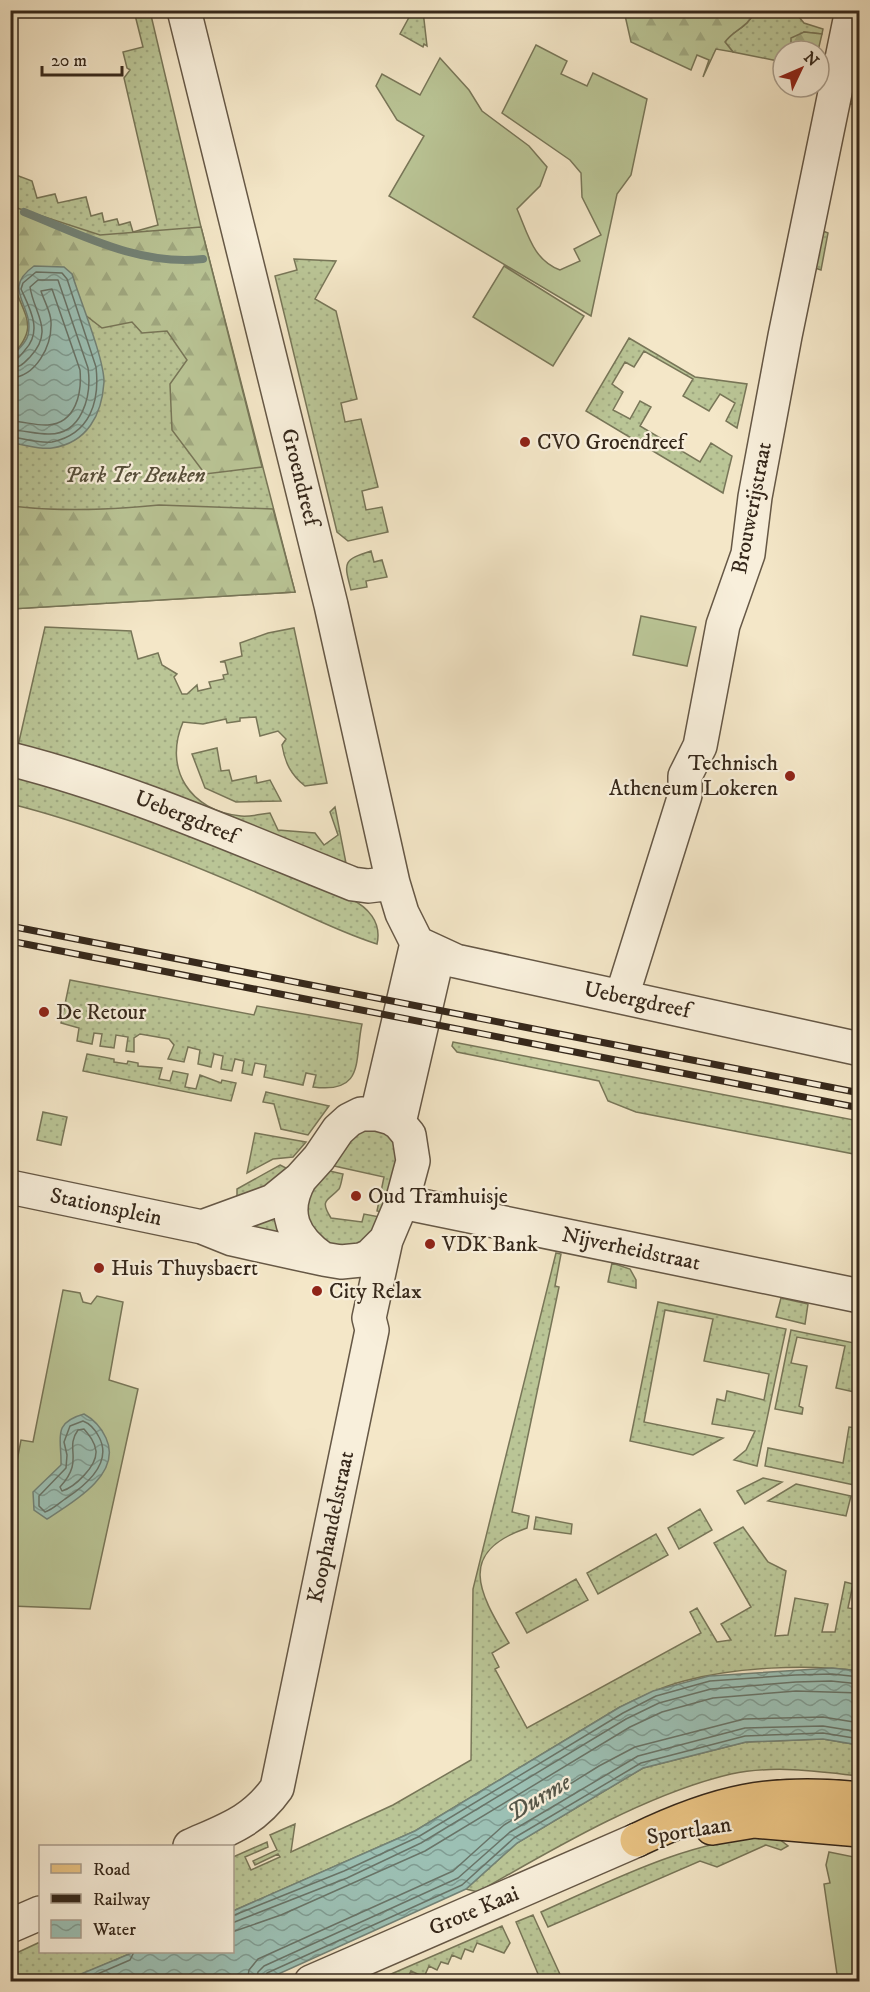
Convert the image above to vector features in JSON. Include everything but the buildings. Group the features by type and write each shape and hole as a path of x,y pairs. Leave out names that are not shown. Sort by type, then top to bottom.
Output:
{"main road":[{"name":"Sportlaan","path":"637,1840 682,1818 757,1797 802,1794 860,1799"},
{"name":"Sportlaan","path":"637,1840 689,1834 754,1821 860,1830"}],"street":[{"name":"Groendreef","path":"184,10 329,594 393,883 402,912 428,948"},
{"name":"Brouwerijstraat","path":"622,996 685,795 685,776 700,746 723,625 748,555 754,497 852,10"},
{"name":"Uebergdreef","path":"10,759 127,793 353,884 368,886 393,883"},
{"name":"Uebergdreef","path":"428,948 456,961 860,1049"},
{"path":"202,1227 273,1201 300,1179 349,1120 361,1114 388,1118 428,948"},
{"name":"Stationsplein","path":"10,1187 202,1227 232,1239 323,1259 341,1262 361,1260 370,1256 386,1240 402,1202 411,1172 412,1148 409,1135 388,1118"},
{"path":"300,1179 293,1192 292,1212 295,1233 304,1246 323,1259"},
{"name":"Nijverheidstraat","path":"402,1202 860,1296"},
{"name":"Koophandelstraat","path":"192,1845 248,1820 260,1810 277,1788 372,1330 370,1309 386,1240"},
{"name":"Grote Kaai","path":"313,1981 637,1840"},
{"path":"10,1926 39,1913"}],"green space":[{"path":"413,10 423,11 427,46 424,44 423,47 400,34"},
{"name":"Park Ter Beuken","path":"134,11 150,11 201,227 295,592 11,609 11,173 32,181 37,198 55,194 58,203 86,197 91,216 102,213 104,222 117,219 119,225 130,222 133,232 158,225 124,78 130,70 127,68 123,52 143,47"},
{"path":"624,11 751,11 753,14 748,22 725,42 733,52 716,49 703,77 709,60 697,55 691,70 631,42"},
{"path":"751,11 794,11 804,23 823,29 822,34 804,32 799,39 771,39 771,60 733,52 725,42 748,22 753,14"},
{"path":"804,32 822,34 821,39 791,38"},
{"path":"536,45 567,61 561,74 587,86 593,73 647,99 631,175 617,194 591,316 389,196 424,136 397,120 376,86 382,74 420,95 440,58 469,90 482,111 529,146 547,167 540,186 517,209 537,253 551,266 560,270 580,261 574,249 601,235 582,197 581,173 570,160 502,113"},
{"path":"859,58 859,83 855,104 850,104"},
{"path":"11,206 100,235 201,227 262,467 205,474 172,430 170,384 187,360 167,331 142,333 132,322 102,328 84,314 72,275 15,289 28,324 24,339 11,357"},
{"path":"823,231 828,233 821,270 815,268"},
{"path":"294,259 336,261 315,299 336,311 357,399 341,403 345,422 361,419 378,487 362,491 366,510 382,507 388,532 348,541 337,532 275,276 297,270"},
{"path":"504,266 584,316 553,366 473,317"},
{"path":"629,338 695,377 747,384 737,428 726,421 735,403 720,394 709,411 683,396 693,379 644,351 634,367 625,362 612,384 623,392 613,410 630,419 640,401 651,407 640,426 700,462 711,443 732,456 723,493 586,411"},
{"path":"159,505 273,509 295,592 11,609 11,506 85,510"},
{"path":"371,551 374,562 382,560 387,577 366,581 367,587 351,590 347,574 350,560"},
{"path":"641,616 696,627 687,666 633,655"},
{"path":"45,627 131,631 138,659 158,653 162,665 177,674 174,677 182,694 187,694 197,685 198,691 211,688 209,682 224,679 223,675 228,674 225,662 220,662 242,656 240,643 268,633 294,628 327,783 305,786 300,782 289,768 285,757 282,745 286,739 278,731 260,736 256,717 240,718 240,721 227,723 226,719 203,724 183,722 176,756 179,771 185,785 208,806 241,816 270,813 278,830 315,833 324,845 338,835 330,812 335,807 346,863 99,767 18,746"},
{"path":"217,748 221,771 229,770 232,781 256,776 257,783 270,780 281,801 236,802 205,788 192,754"},
{"path":"11,772 79,792 349,898 372,916 377,929 377,944 106,832 11,804"},
{"path":"70,980 254,1015 257,1006 362,1024 354,1071 350,1079 342,1085 330,1088 313,1087 316,1075 306,1073 303,1085 264,1077 266,1065 255,1063 252,1075 242,1073 244,1061 235,1059 232,1071 221,1069 223,1056 214,1054 211,1067 198,1064 200,1050 188,1047 184,1062 168,1059 174,1045 169,1039 140,1034 134,1038 134,1052 126,1051 128,1037 116,1035 114,1048 100,1046 102,1034 94,1033 92,1044 77,1041 79,1028 61,1023"},
{"path":"453,1042 859,1121 859,1155 636,1112 608,1101 599,1081 457,1052 452,1046"},
{"path":"87,1054 114,1059 114,1062 127,1064 128,1061 138,1063 138,1066 162,1068 159,1079 170,1081 173,1071 188,1074 185,1087 196,1089 200,1075 221,1083 222,1080 236,1083 231,1101 83,1071"},
{"path":"266,1092 329,1106 308,1135 281,1129 274,1104 263,1102"},
{"path":"43,1112 67,1117 61,1145 37,1140"},
{"path":"382,1128 402,1148 387,1213 377,1211 384,1177 325,1164 348,1132"},
{"path":"255,1133 306,1142 293,1157 273,1159 247,1173"},
{"path":"280,1165 288,1169 275,1186 237,1197 237,1189"},
{"path":"321,1169 343,1174 339,1189 328,1198 325,1204 331,1218 362,1222 364,1214 385,1218 356,1248 318,1247 299,1207"},
{"path":"274,1209 285,1239 232,1227"},
{"path":"556,1253 561,1254 555,1286 559,1287 512,1512 529,1516 527,1528 504,1538 489,1550 482,1563 480,1577 490,1608 509,1643 492,1653 499,1667 495,1669 527,1728 701,1633 690,1612 697,1608 717,1642 731,1640 721,1624 751,1607 714,1543 743,1527 768,1562 786,1571 775,1636 788,1635 795,1598 828,1604 822,1632 835,1632 845,1582 853,1584 848,1608 859,1610 859,1671 794,1667 748,1670 704,1676 659,1689 620,1707 415,1831 234,1911 234,1857 267,1842 268,1847 245,1857 251,1870 280,1857 278,1854 255,1865 253,1861 277,1850 270,1835 295,1824 291,1852 393,1805 471,1760 473,1589"},
{"path":"612,1263 630,1269 636,1280 636,1288 608,1282"},
{"path":"63,1290 80,1293 83,1302 91,1304 97,1296 123,1302 109,1380 138,1389 90,1609 11,1606 11,1460 17,1461 21,1440 33,1442"},
{"path":"781,1298 808,1304 805,1324 776,1317"},
{"path":"658,1302 786,1329 757,1466 734,1460 746,1450 755,1431 712,1424 717,1399 725,1401 727,1391 764,1400 769,1374 704,1361 713,1319 665,1310 644,1422 723,1438 693,1455 630,1441"},
{"path":"791,1330 859,1344 859,1393 836,1388 845,1346 797,1337 791,1363 807,1366 799,1406 803,1408 802,1414 775,1409"},
{"path":"859,1418 859,1486 765,1466 768,1448 843,1463 849,1427 857,1428"},
{"path":"763,1478 782,1482 745,1504 737,1491"},
{"path":"796,1484 851,1496 846,1516 768,1501"},
{"path":"700,1509 712,1530 679,1549 668,1528"},
{"path":"536,1517 572,1524 571,1534 534,1529"},
{"path":"656,1534 668,1555 598,1594 587,1573"},
{"path":"576,1579 588,1600 527,1633 516,1613"},
{"path":"823,1739 859,1745 859,1776 828,1772 763,1770 731,1774 699,1783 601,1824 478,1892 466,1889 517,1843 643,1768 746,1742"},
{"path":"774,1835 788,1846 781,1850 766,1845 717,1867 700,1861 548,1927 541,1912 626,1874 683,1853 743,1838"},
{"path":"829,1852 859,1858 859,1981 838,1981 824,1884 830,1883 826,1865"},
{"path":"533,1915 563,1981 541,1981 516,1922"},
{"path":"502,1926 510,1943 504,1953 477,1943 473,1952 465,1949 461,1959 452,1955 448,1964 441,1962 437,1970 429,1966 424,1977 411,1971 406,1981 392,1978 391,1981 375,1981"},
{"path":"39,1942 39,1953 132,1953 64,1982 11,1981 10,1956"}],"water":[{"path":"34,266 64,267 72,274 96,344 104,382 100,406 90,426 75,440 52,448 37,448 11,443 11,357 25,341 29,324 19,290 24,275"},
{"path":"84,1414 97,1424 106,1438 109,1451 107,1464 92,1486 47,1519 34,1510 33,1492 61,1465 60,1433 62,1427"},
{"name":"Durme","path":"832,1668 859,1671 859,1745 823,1739 746,1742 643,1768 517,1843 466,1889 263,1981 64,1981 132,1953 234,1953 234,1911 415,1831 620,1707 653,1691 709,1676"}],"waterway":[{"path":"24,212 111,247 156,258 203,259"}],"railway":[{"path":"10,926 860,1093"},
{"path":"10,941 860,1108"}],"place":[{"name":"CVO Groendreef","path":"525,442"},
{"name":"Technisch Atheneum Lokeren","path":"790,776"},
{"name":"De Retour","path":"44,1012"},
{"name":"Oud Tramhuisje","path":"356,1196"},
{"name":"VDK Bank","path":"430,1244"},
{"name":"Huis Thuysbaert","path":"99,1268"},
{"name":"City Relax","path":"317,1291"}]}
